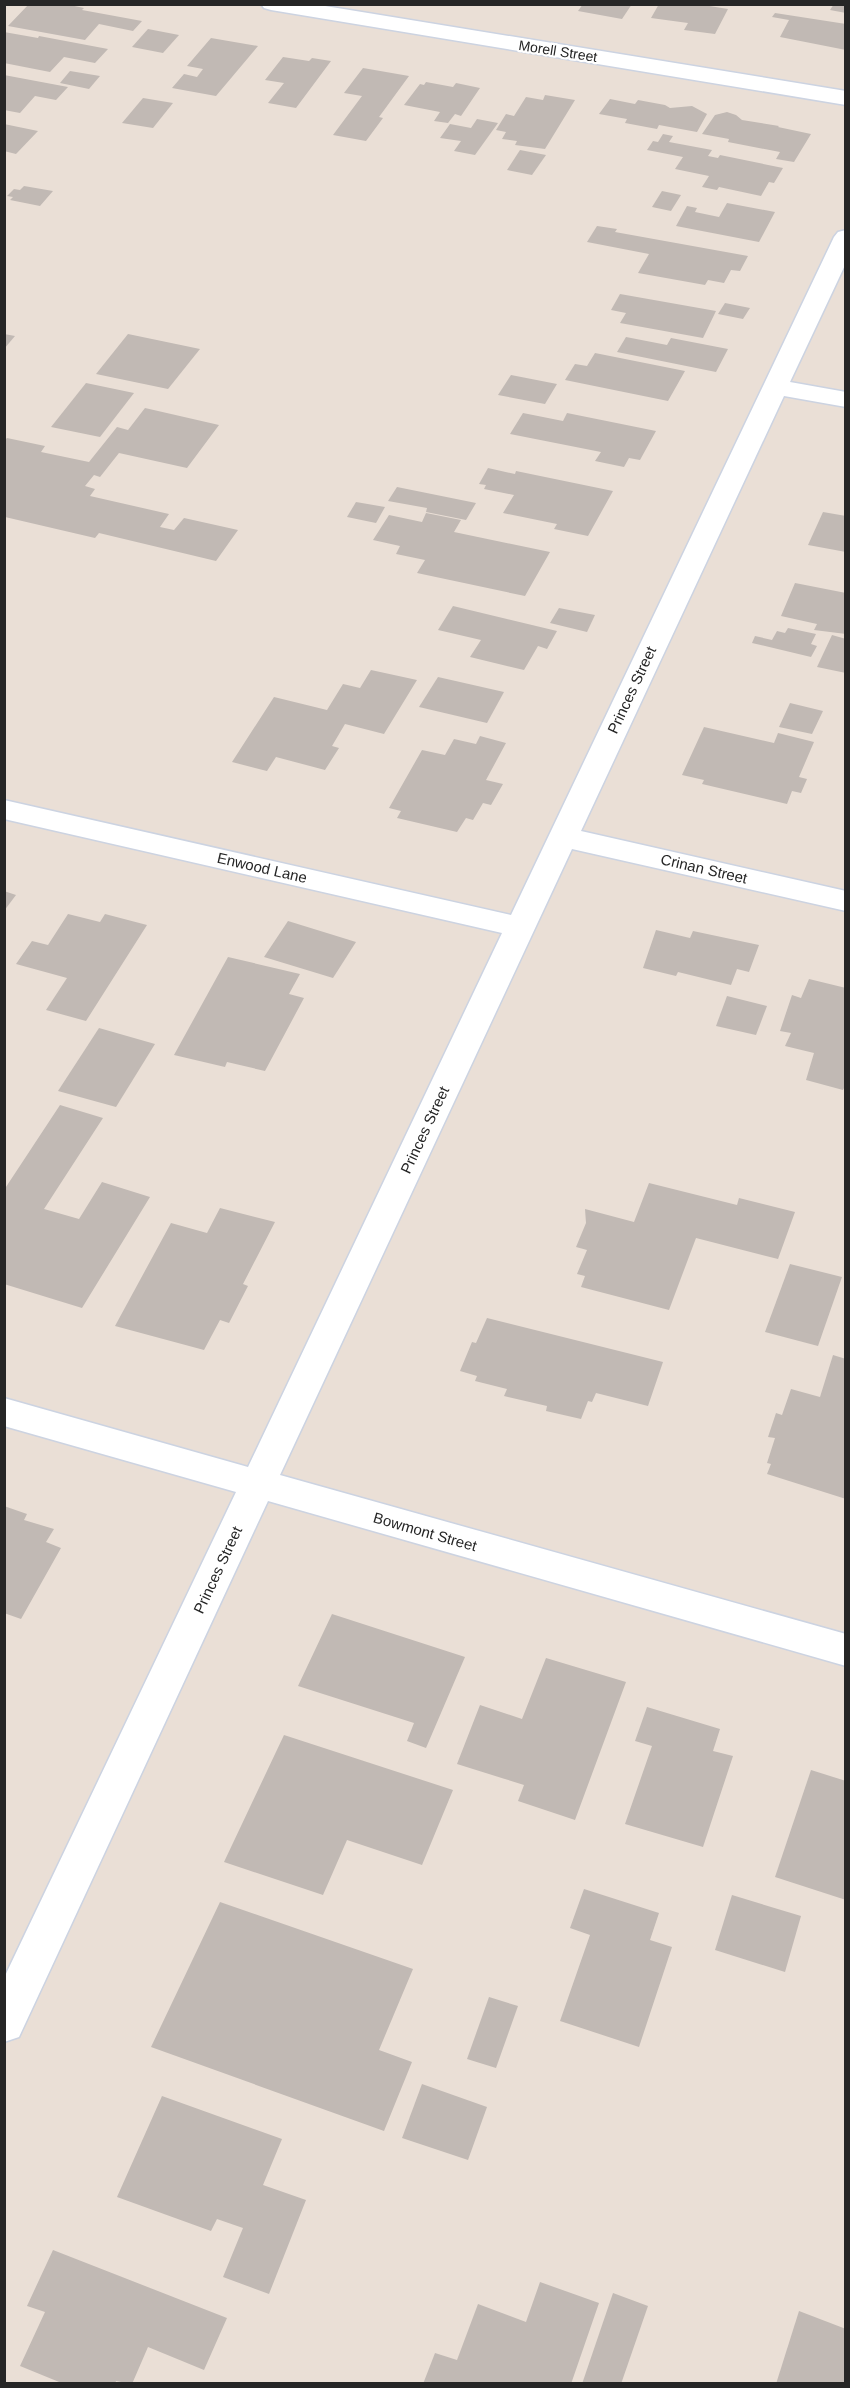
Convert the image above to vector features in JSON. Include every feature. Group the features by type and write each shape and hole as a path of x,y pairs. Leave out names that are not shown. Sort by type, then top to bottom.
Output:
{"street":[{"name":"Morell Street","path":"271,4 846,98"},
{"name":"Princes Street","path":"4,2023 846,237"},
{"path":"775,387 846,400"},
{"name":"Enwood Lane","path":"4,809 520,927"},
{"name":"Crinan Street","path":"562,837 846,901"},
{"name":"Bowmont Street","path":"4,1412 846,1650"}],"building":[{"path":"29,4 65,4 84,8 82,10 142,21 133,31 99,24 85,40 8,26"},
{"path":"583,4 632,4 622,19 578,11"},
{"path":"659,4 697,4 728,9 715,34 684,30 688,23 651,18"},
{"path":"834,4 846,4 846,13 830,10"},
{"path":"775,13 846,24 846,50 780,37 789,20 772,17"},
{"path":"148,29 179,35 163,53 132,47"},
{"path":"4,32 108,49 95,63 64,57 50,72 4,63"},
{"path":"211,38 258,46 216,96 172,88 184,74 197,77 203,69 187,66"},
{"path":"283,57 309,61 312,58 331,61 296,108 268,103 284,83 265,80"},
{"path":"363,68 409,76 379,117 383,118 366,141 333,135 362,96 344,93"},
{"path":"70,71 100,76 89,89 60,83"},
{"path":"4,75 68,87 56,100 35,96 20,113 4,110"},
{"path":"426,82 453,87 456,83 480,88 461,116 455,114 448,123 434,121 440,112 404,105 420,84 424,85"},
{"path":"545,95 575,100 545,149 515,145 517,141 502,139 506,132 496,130 506,114 514,116 526,97 543,100"},
{"path":"143,98 173,103 153,128 122,123"},
{"path":"610,99 635,104 638,100 670,108 692,106 707,114 697,132 659,125 657,129 625,123 627,119 599,114"},
{"path":"727,112 742,120 811,134 794,162 776,159 780,152 728,142 729,139 702,134 715,115"},
{"path":"477,119 498,123 475,155 454,151 461,141 440,138 450,124 471,128"},
{"path":"4,124 38,131 16,154 4,151"},
{"path":"663,134 673,136 669,142 712,150 708,156 718,158 720,155 783,168 774,183 769,182 761,196 719,187 717,190 702,187 709,176 675,169 683,157 647,150 653,141 658,142"},
{"path":"520,150 546,155 532,175 507,170"},
{"path":"24,186 53,191 40,206 10,200 13,197 7,196 14,189 20,190"},
{"path":"662,191 681,195 671,211 652,207"},
{"path":"727,203 775,212 759,242 676,226 687,206 697,208 695,212 719,217"},
{"path":"597,226 617,229 615,232 748,256 740,271 731,270 724,283 708,280 705,285 638,273 649,254 587,242"},
{"path":"620,294 716,311 703,338 620,323 626,313 611,310"},
{"path":"725,303 750,308 743,319 718,314"},
{"path":"4,334 15,336 4,349"},
{"path":"128,334 200,349 168,389 96,374"},
{"path":"626,337 667,345 671,338 728,349 716,372 617,352"},
{"path":"595,353 685,371 668,401 565,380 575,364 587,366"},
{"path":"511,375 557,384 545,404 498,395"},
{"path":"86,383 134,393 100,437 51,427"},
{"path":"145,408 219,425 187,468 119,453 100,477 94,475 85,486 95,489 90,496 169,514 160,527 174,530 184,518 238,530 216,561 99,533 95,538 5,517 5,440 7,438 45,446 41,452 89,462 117,427 128,430"},
{"path":"523,413 563,421 567,413 656,431 640,460 629,458 624,467 595,461 601,452 510,434"},
{"path":"488,468 515,474 516,471 613,491 588,536 554,529 557,524 503,513 514,495 484,489 486,485 479,484"},
{"path":"397,487 476,503 466,520 426,512 427,508 388,501"},
{"path":"356,502 385,507 376,523 347,517"},
{"path":"823,512 846,516 846,552 808,545"},
{"path":"426,513 461,520 454,532 550,552 525,596 417,573 425,560 396,554 400,546 373,540 389,515 422,522"},
{"path":"795,583 846,593 846,634 814,630 817,624 781,616"},
{"path":"453,606 557,631 547,649 538,646 524,670 470,657 481,640 438,630"},
{"path":"559,608 595,615 587,632 550,623"},
{"path":"788,628 816,634 811,644 817,646 811,657 752,643 755,636 772,640 777,631 785,633"},
{"path":"832,635 846,639 846,673 817,667"},
{"path":"371,670 417,680 384,734 345,724 332,746 339,748 325,770 276,757 267,771 232,762 274,697 327,710 343,684 360,688"},
{"path":"438,677 504,692 487,723 419,707"},
{"path":"790,703 823,711 812,734 779,727"},
{"path":"704,727 774,743 778,733 814,742 799,777 807,779 801,793 792,791 787,804 702,784 704,780 682,775"},
{"path":"480,736 506,743 486,780 503,784 491,805 483,803 473,820 466,818 457,832 397,818 401,811 389,808 422,750 445,755 454,739 476,744"},
{"path":"4,891 16,895 4,911"},
{"path":"68,914 100,922 105,914 147,925 86,1021 46,1010 67,978 16,964 32,941 48,945"},
{"path":"288,921 356,942 333,978 264,957"},
{"path":"656,930 690,938 693,931 759,945 749,972 737,969 731,985 678,972 676,976 643,968"},
{"path":"228,957 300,974 289,994 304,998 265,1071 227,1062 225,1067 174,1055"},
{"path":"809,979 846,988 846,1084 843,1090 806,1080 814,1053 785,1046 791,1033 780,1031 792,995 801,998"},
{"path":"727,996 767,1006 756,1035 716,1026"},
{"path":"99,1028 155,1044 116,1107 58,1091"},
{"path":"60,1105 103,1118 44,1209 79,1219 102,1182 150,1197 82,1308 4,1284 4,1190"},
{"path":"649,1183 737,1205 739,1198 795,1212 778,1259 696,1238 669,1310 581,1287 585,1276 577,1274 587,1250 576,1247 586,1223 585,1209 634,1222"},
{"path":"220,1208 275,1222 243,1284 248,1286 229,1323 220,1320 204,1350 115,1326 171,1223 207,1233"},
{"path":"790,1264 842,1277 818,1346 765,1332"},
{"path":"487,1318 663,1362 648,1406 596,1393 592,1402 588,1401 581,1419 546,1411 547,1406 504,1396 507,1389 475,1381 477,1376 460,1371 472,1342 476,1343"},
{"path":"833,1355 846,1359 846,1499 767,1474 771,1464 767,1463 775,1438 768,1437 776,1413 782,1415 791,1389 820,1397"},
{"path":"4,1506 27,1514 24,1520 54,1529 46,1542 61,1548 21,1619 4,1613"},
{"path":"332,1614 465,1657 426,1748 407,1741 414,1723 298,1686"},
{"path":"546,1658 626,1682 575,1820 518,1801 524,1785 457,1764 480,1705 522,1719"},
{"path":"647,1707 720,1729 713,1751 733,1756 703,1847 625,1824 652,1746 635,1741"},
{"path":"284,1735 453,1790 422,1865 347,1840 323,1895 224,1862"},
{"path":"811,1770 846,1781 846,1900 775,1877"},
{"path":"584,1889 659,1913 650,1940 672,1947 639,2047 560,2021 590,1935 570,1928"},
{"path":"732,1895 801,1916 785,1972 715,1950"},
{"path":"220,1902 413,1969 379,2050 412,2062 384,2131 151,2047"},
{"path":"489,1997 518,2006 496,2068 467,2059"},
{"path":"422,2084 487,2107 468,2160 402,2138"},
{"path":"162,2096 282,2139 263,2185 306,2200 269,2294 223,2277 243,2228 217,2219 211,2231 117,2197"},
{"path":"53,2250 227,2318 204,2370 148,2347 132,2384 116,2381 115,2384 64,2384 20,2366 45,2312 27,2306"},
{"path":"540,2282 599,2303 571,2384 423,2384 435,2353 457,2360 478,2304 526,2322"},
{"path":"613,2293 648,2306 621,2384 582,2384"},
{"path":"799,2311 846,2329 846,2384 776,2384"}]}
